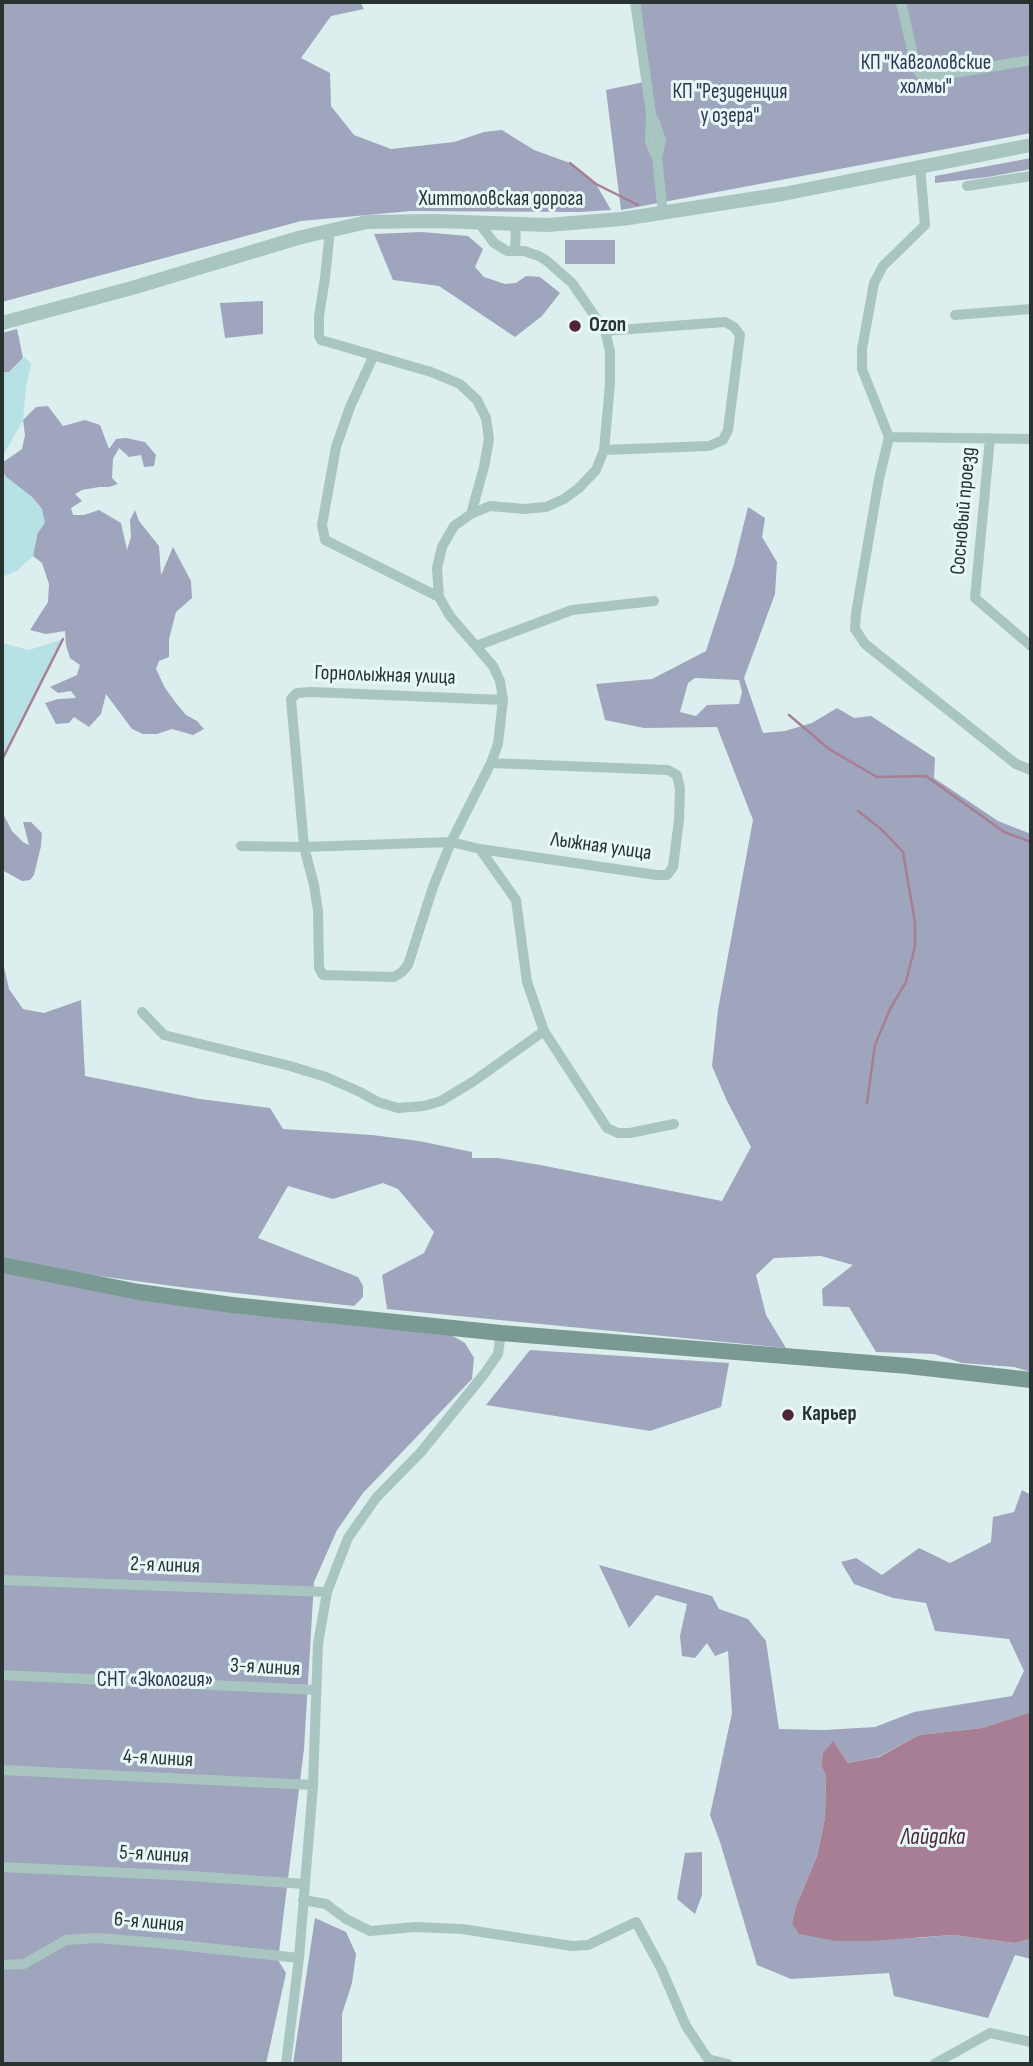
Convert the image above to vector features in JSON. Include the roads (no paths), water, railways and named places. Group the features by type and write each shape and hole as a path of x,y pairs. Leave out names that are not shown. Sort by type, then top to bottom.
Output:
{"main road":[{"path":"2,1265 139,1292 232,1305 501,1333 908,1366 1031,1380"}],"street":[{"path":"635,2 651,113 650,142 657,158 663,213"},
{"path":"900,2 914,59 922,76 930,77 1031,60"},
{"name":"Хиттоловская дорога","path":"2,323 298,237 367,222 425,220 547,225 622,219 783,194 1031,145"},
{"path":"920,166 925,225 883,266 874,283 862,349 862,369 889,437 879,480 855,629 864,644 1016,764 1031,770"},
{"path":"967,186 1031,176"},
{"path":"241,846 304,847 451,842 491,764 498,744 503,699 500,681 493,666 450,616 439,597 437,568 442,547 454,526 471,514 490,506 546,508 579,488 596,470 604,450 610,351 605,331 572,283 539,256 524,251 507,251 494,243 479,223"},
{"path":"515,251 516,224"},
{"path":"328,231 319,316 321,340 431,372 460,384 477,400 486,418 489,439 471,514"},
{"path":"955,315 1031,309"},
{"path":"604,450 709,446 723,440 728,430 740,335 734,327 725,323 605,331"},
{"path":"373,357 350,407 336,447 322,525 325,540 439,597"},
{"path":"889,437 1031,439"},
{"name":"Сосновый проезд","path":"990,438 975,597 1031,646"},
{"path":"476,646 572,610 654,601"},
{"name":"Горнолыжная улица","path":"451,842 433,887 408,965 402,972 394,977 323,975 318,968 318,911 304,847 291,699 297,693 503,699"},
{"name":"Лыжная улица","path":"451,842 480,849 656,875 667,875 673,867 680,789 677,775 668,770 491,764"},
{"path":"480,849 516,900 527,982 544,1031 607,1128 618,1133 674,1124"},
{"path":"142,1012 164,1035 326,1077 378,1102 398,1108 424,1107 441,1101 544,1031"},
{"path":"286,2064 299,1958 313,1785 318,1644 327,1591 348,1538 376,1498 421,1452 485,1373 498,1354 501,1333"},
{"name":"2-я линия","path":"2,1580 327,1591"},
{"name":"3-я линия","path":"2,1675 316,1690"},
{"name":"4-я линия","path":"2,1770 313,1785"},
{"name":"5-я линия","path":"2,1867 192,1875 304,1884"},
{"path":"303,1900 326,1904 346,1919 370,1931 415,1927 462,1929 572,1946 588,1945 636,1922 661,1968 686,2026 708,2059 728,2064"},
{"name":"6-я линия","path":"2,1965 24,1964 66,1940 97,1938 160,1942 299,1958"},
{"path":"934,2064 990,2033 1031,2042"}],"water":[{"name":"Лайдака","path":"1031,1712 1031,1939 1014,1943 953,1935 836,1941 799,1934 792,1923 796,1906 817,1856 825,1818 826,1775 821,1766 823,1753 833,1741 848,1763 879,1757 919,1735 982,1728"}],"waterway":[{"path":"570,163 596,184 638,205"},
{"path":"2,760 63,639"},
{"path":"789,715 829,749 877,777 926,776 1004,832 1031,842"},
{"path":"858,811 881,829 903,852 915,923 915,946 906,982 890,1009 875,1045 867,1103"}],"place":[{"name":"Ozon","path":"575,326"},
{"name":"Карьер","path":"788,1415"}],"park label":[{"name":"КП \"Кавголовские холмы\"","path":"926,76"},
{"name":"КП \"Резиденция у озера\"","path":"730,105"},
{"name":"СНТ «Экология»","path":"155,1681"}]}
